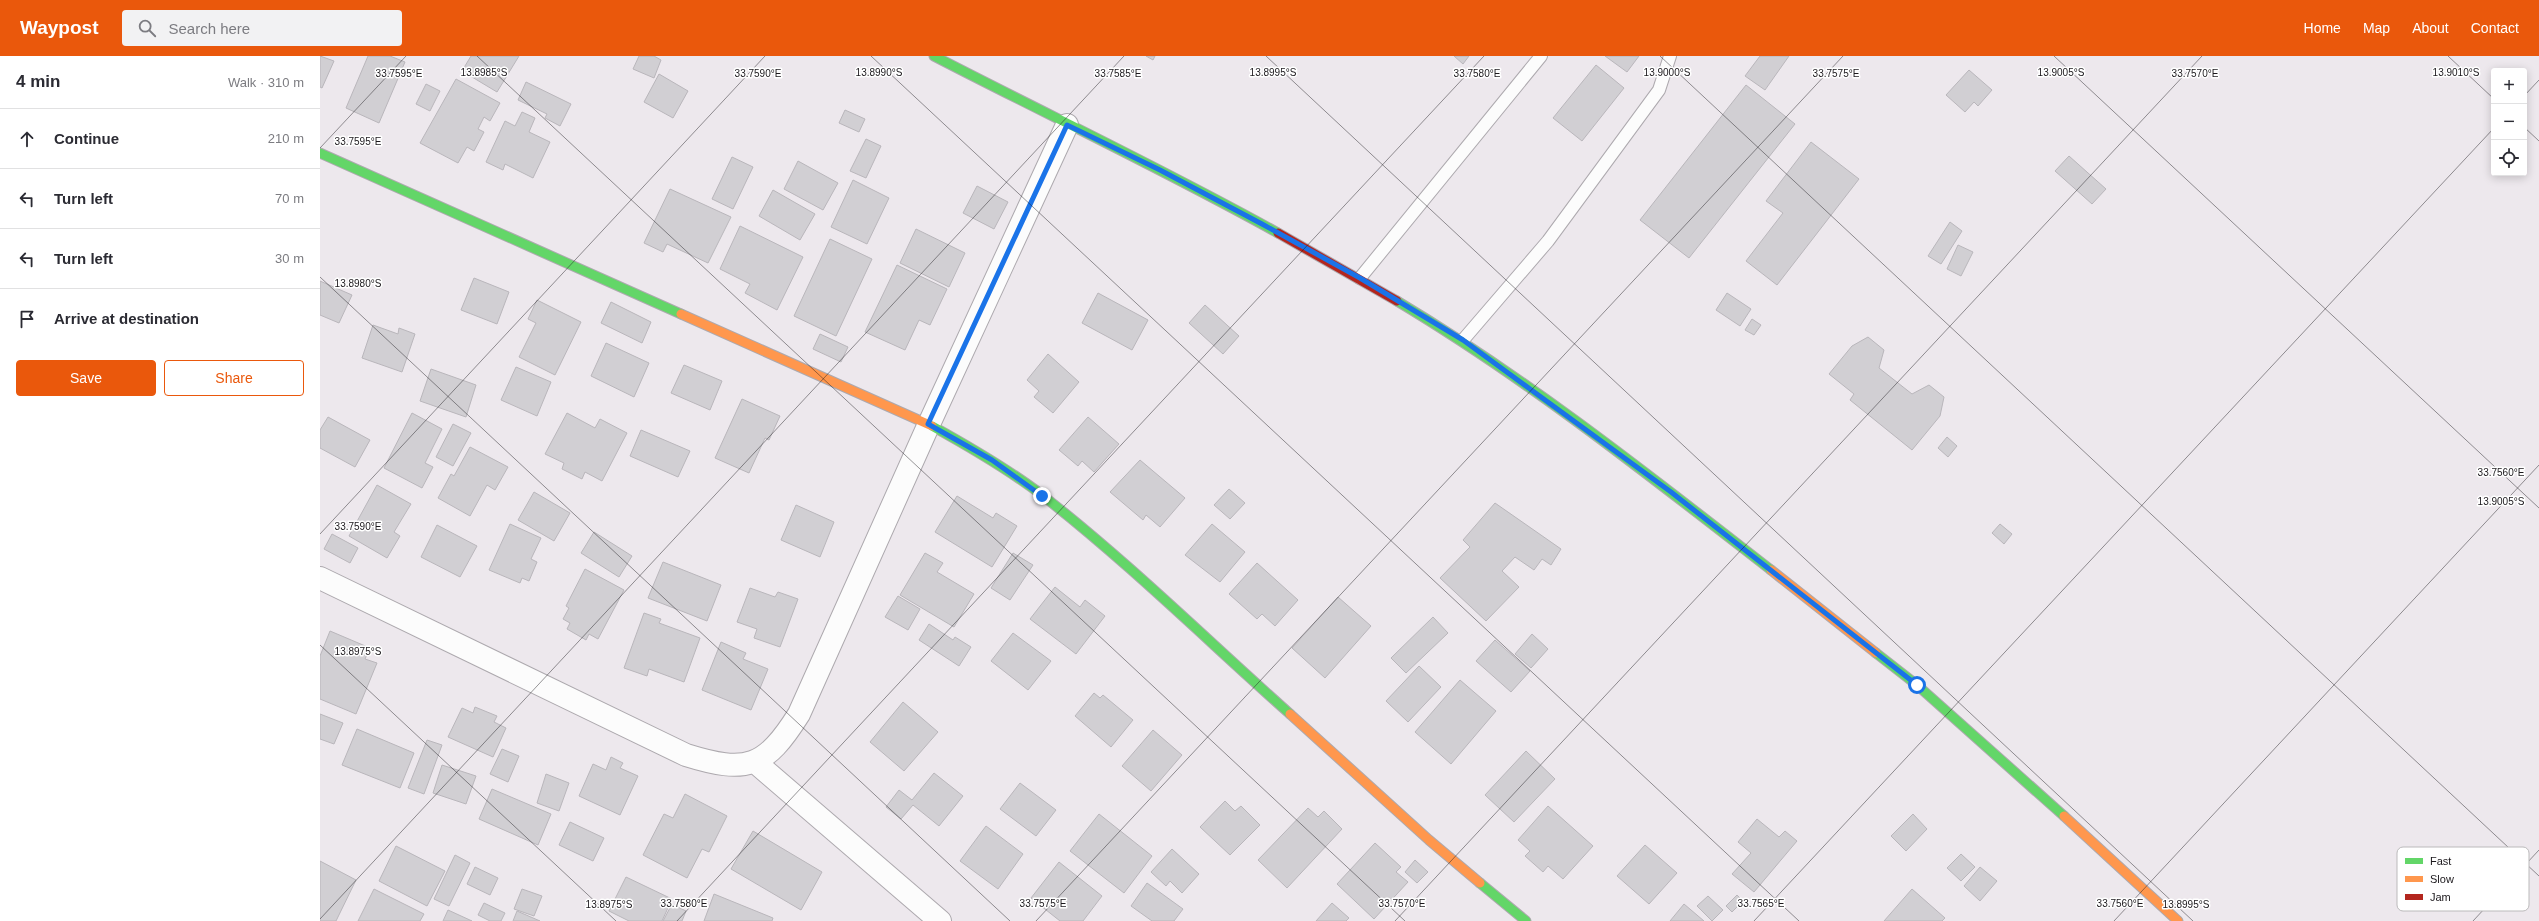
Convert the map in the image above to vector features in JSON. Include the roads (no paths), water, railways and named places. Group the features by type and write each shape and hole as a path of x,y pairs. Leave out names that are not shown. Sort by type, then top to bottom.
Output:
{"main road":[{"path":"934,56 1067,125 1160,170 1360,278 1463,340 1671,492 1917,685 2054,806 2178,921"},
{"path":"320,153 928,424 992,460 1048,500 1125,565 1430,840 1526,921"}],"street":[{"path":"320,578 686,755 712,763 736,766 755,762 771,752 786,735 799,714 928,424 1067,125"},
{"path":"755,762 940,921"}],"lane":[{"path":"1360,278 1541,56"},
{"path":"1463,340 1548,241 1659,90 1670,56"}]}
